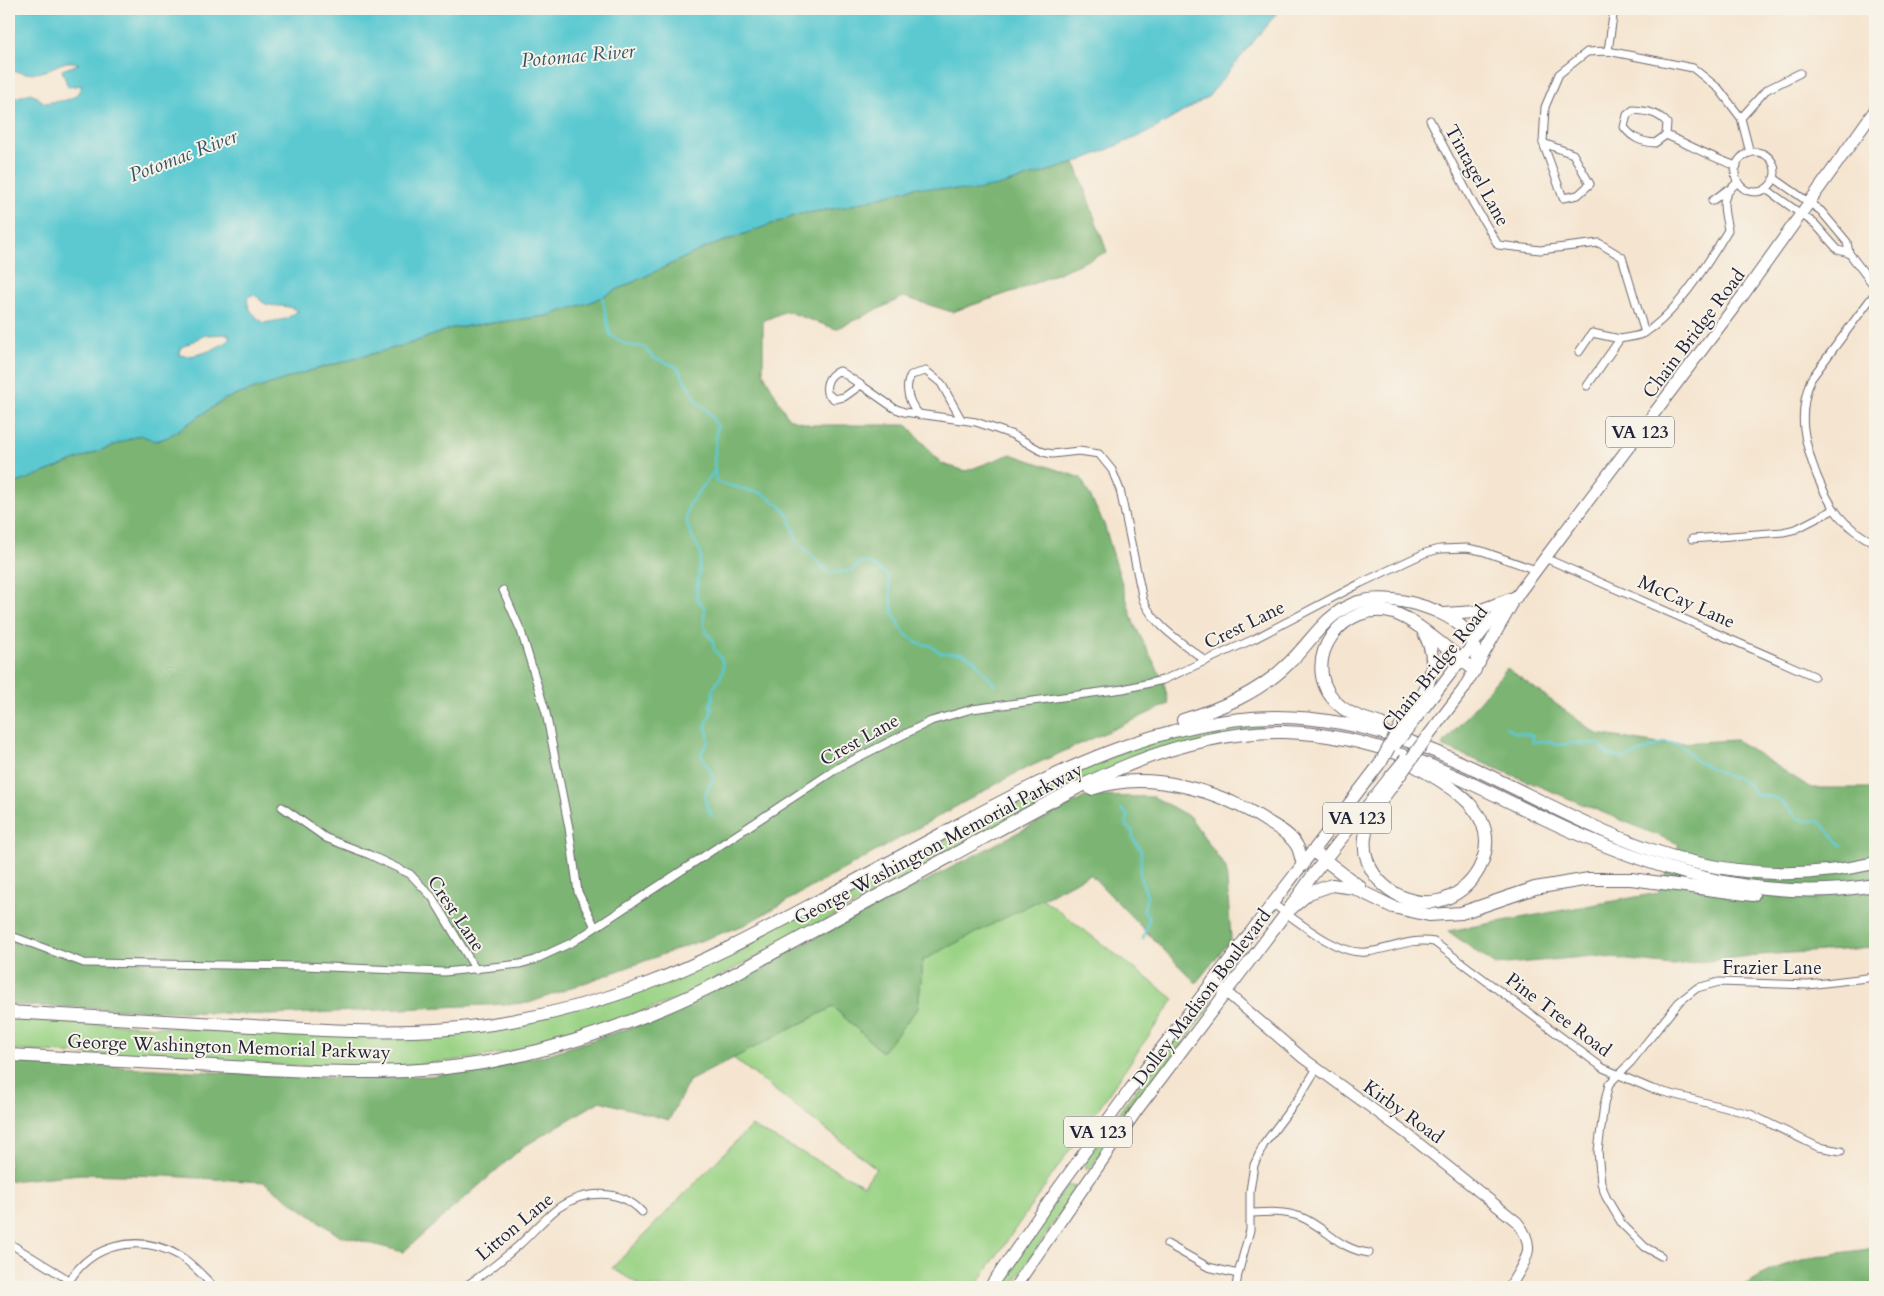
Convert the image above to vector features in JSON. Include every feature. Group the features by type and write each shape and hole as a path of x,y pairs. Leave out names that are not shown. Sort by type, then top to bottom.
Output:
{"highway":[{"path":"1442,614 1476,612 1516,597"},
{"path":"1140,740 1178,722 1217,710 1254,690 1288,664 1329,619 1353,604 1370,599 1388,599 1442,614 1464,628 1473,644 1477,666"},
{"path":"1454,758 1395,729 1345,710 1331,697 1324,678 1322,659 1328,640 1341,624 1356,615 1372,611 1393,613 1407,619 1461,660 1477,666"},
{"path":"1378,767 1400,727 1414,715 1432,675 1431,650 1422,631"},
{"name":"George Washington Memorial Parkway","path":"9,1012 342,1031 412,1031 484,1025 567,1009 640,986 707,960 1017,793 1092,758 1140,740 1180,728 1218,721 1268,717 1301,718 1350,725 1381,732 1454,758 1605,831 1652,850 1694,863 1750,872 1781,874 1831,871 1875,863"},
{"name":"George Washington Memorial Parkway","path":"9,1055 279,1070 382,1072 487,1062 546,1049 615,1028 681,1001 1095,780 1146,759 1188,746 1257,733 1296,733 1345,739 1379,747 1446,771 1574,832 1672,870 1715,881 1751,887 1841,890 1875,885"},
{"path":"1379,747 1454,790 1470,804 1481,820 1485,840 1480,866 1465,887 1447,898 1428,902 1402,897 1385,887 1370,866 1365,850 1366,830 1378,805 1393,778 1427,737"},
{"path":"1051,802 1102,785 1120,783 1151,783 1194,788 1249,810 1288,836 1298,846 1303,865"},
{"path":"1313,851 1374,898"},
{"path":"1286,913 1309,893 1332,885 1354,888 1407,912 1437,916 1470,910 1535,888 1590,879 1631,879 1755,895 1807,894 1841,890"}],"main road":[{"name":"Chain Bridge Road","path":"1427,737 1438,724 1477,666 1516,597 1811,202 1875,110"},
{"name":"Chain Bridge Road","path":"1414,715 1461,660 1490,622 1516,597"},
{"name":"Dolley Madison Boulevard","path":"990,1287 1070,1170 1378,767"},
{"name":"Dolley Madison Boulevard","path":"1015,1287 1087,1181 1226,993 1325,860 1393,778"},
{"name":"Kirby Road","path":"1213,981 1317,1068 1407,1134 1517,1222 1527,1237 1529,1248 1526,1261 1510,1287"},
{"path":"1070,1170 1087,1181"}],"street":[{"path":"1608,51 1614,9"},
{"path":"1543,143 1573,154 1590,184 1578,195 1563,198 1543,143 1545,107 1559,74 1587,52 1608,51 1693,68 1719,89 1740,118 1750,153"},
{"path":"1740,118 1766,90 1800,73"},
{"path":"1633,110 1647,111 1661,116 1667,123 1666,135 1654,144 1642,142 1630,135 1624,127 1626,115 1633,110"},
{"name":"Tintagel Lane","path":"1430,120 1498,245 1540,250 1599,243 1622,257 1645,333"},
{"path":"1666,135 1692,146 1708,156 1737,166"},
{"path":"1757,152 1769,158 1775,170 1774,178 1766,189 1753,192 1747,190 1738,182 1737,166 1740,159 1750,153 1757,152"},
{"path":"1774,178 1822,211 1847,242 1849,253 1875,287"},
{"path":"1712,200 1738,182"},
{"path":"1766,189 1816,224 1838,250 1849,253"},
{"path":"1579,352 1592,332 1620,339 1645,333 1677,304 1708,263 1728,230 1723,201 1727,190"},
{"path":"1875,293 1811,380 1803,406 1802,420 1806,449 1833,510 1851,530 1875,543"},
{"path":"1587,386 1620,339"},
{"path":"861,385 840,399 830,397 826,389 831,375 840,371 861,385 894,408 920,415 976,422 1006,432 1052,454 1092,452 1105,459 1120,490 1143,600 1148,610 1162,626 1206,661"},
{"path":"920,415 910,400 907,388 911,375 926,371 941,383 961,420"},
{"path":"1692,539 1783,532 1796,529 1833,510"},
{"name":"Crest Lane","path":"282,807 326,838 379,859 410,874 432,897 476,970 534,960 573,942 841,766 915,727 972,709 1140,686 1163,680 1254,639 1361,583 1425,553 1440,549 1467,548 1482,551 1536,570"},
{"name":"McCay Lane","path":"1545,558 1814,676"},
{"path":"503,590 521,631 546,713 569,828 578,892 595,927"},
{"name":"Pine Tree Road","path":"1273,904 1333,945 1355,952 1366,952 1418,940 1434,942 1587,1057 1618,1075 1652,1089 1750,1114 1818,1147 1841,1151"},
{"path":"9,934 84,963 304,966 444,972 476,970"},
{"name":"Frazier Lane","path":"1661,1256 1645,1247 1622,1224 1610,1204 1602,1183 1598,1151 1599,1130 1609,1084 1679,1002 1692,991 1708,984 1719,982 1808,984 1875,978"},
{"path":"1236,1287 1238,1274 1247,1247 1252,1213 1251,1178 1259,1153 1317,1068"},
{"name":"Litton Lane","path":"464,1287 518,1246 557,1209 568,1202 594,1194 607,1194 628,1200 642,1212"},
{"path":"1252,1213 1275,1212 1301,1217 1348,1248 1368,1253"},
{"path":"9,1243 68,1284 79,1267 100,1251 125,1244 140,1244 168,1250 181,1257 214,1287"},
{"path":"1168,1244 1208,1267 1238,1274"}],"green space":[{"path":"1075,163 1107,252 1023,288 952,312 904,297 836,329 786,311 763,321 763,372 788,418 811,425 907,425 942,464 966,471 1011,454 1081,478 1104,524 1134,624 1163,680 1169,704 1018,772 744,925 529,1003 269,1015 9,1005 9,486 140,435 156,441 168,437 225,399 309,371 412,343 452,328 547,316 591,302 705,248 800,214 844,207 917,187 998,186"},
{"path":"1507,668 1597,734 1659,744 1736,740 1811,788 1875,788 1875,948 1758,955 1673,965 1594,956 1495,965 1448,931 1658,893 1679,844 1442,746"},
{"path":"1261,723 1261,728 1131,759 675,1000 547,1045 476,1058 397,1067 302,1066 9,1050 9,1018 197,1029 408,1037 628,997 928,847 1058,779 1134,747 1207,727"},
{"path":"1087,796 1154,797 1190,817 1226,868 1231,939 1196,983 1090,874 923,960 918,1008 882,1052 833,1007 689,1081 669,1120 600,1101 523,1147 403,1252 338,1235 264,1182 166,1176 80,1174 9,1181 9,1061 321,1078 431,1076 542,1056 648,1022 865,913"},
{"path":"1042,898 1174,999 975,1287 643,1287 612,1268 751,1126 864,1185 876,1168 733,1058 833,1007 882,1052 918,1008 923,960"},
{"path":"1204,1002 1211,1002 1212,1004 1090,1168 1086,1169 1085,1161 1116,1116"},
{"path":"1067,1185 1075,1187 1075,1191 1011,1287 998,1287"},
{"path":"1875,1248 1875,1287 1742,1287 1757,1277 1773,1270 1806,1259"}],"water":[{"name":"Potomac River","path":"9,9 1280,9 1208,97 1147,133 1075,163 998,186 971,191 917,187 844,207 800,214 705,248 591,302 547,316 452,328 412,343 309,371 225,399 168,437 156,441 140,435 9,486 9,100 31,93 45,103 67,100 76,95 82,85 68,87 62,70 79,64 74,62 64,63 37,73 9,70","holes":["251,295 257,296 266,304 292,308 298,311 286,319 264,323 250,310 247,299","229,334 229,340 212,350 192,356 179,355 182,347 205,335"]}],"waterway":[{"path":"602,296 610,335 627,345 643,347 654,358 677,367 698,403 705,408 717,425 714,463 716,482 764,494 783,508 789,517 797,541 829,573 851,571 861,562 872,564 888,576 893,613 904,633 919,644 929,645 941,653 963,653 974,660 995,685"},
{"path":"712,816 705,798 707,789 713,779 701,752 709,742 706,725 712,710 710,704 713,698 712,691 722,675 723,665 714,649 713,640 705,629 705,608 696,598 701,552 687,525 686,515 693,499 715,470"},
{"path":"1506,727 1516,733 1532,735 1533,742 1551,741 1557,745 1574,743 1599,744 1606,753 1623,759 1665,742 1681,745 1695,760 1729,777 1737,777 1751,787 1755,795 1775,798 1802,820 1819,821 1842,846"},
{"path":"1121,809 1128,816 1126,826 1133,832 1133,839 1141,850 1140,876 1147,895 1144,910 1149,918 1143,939"}]}
